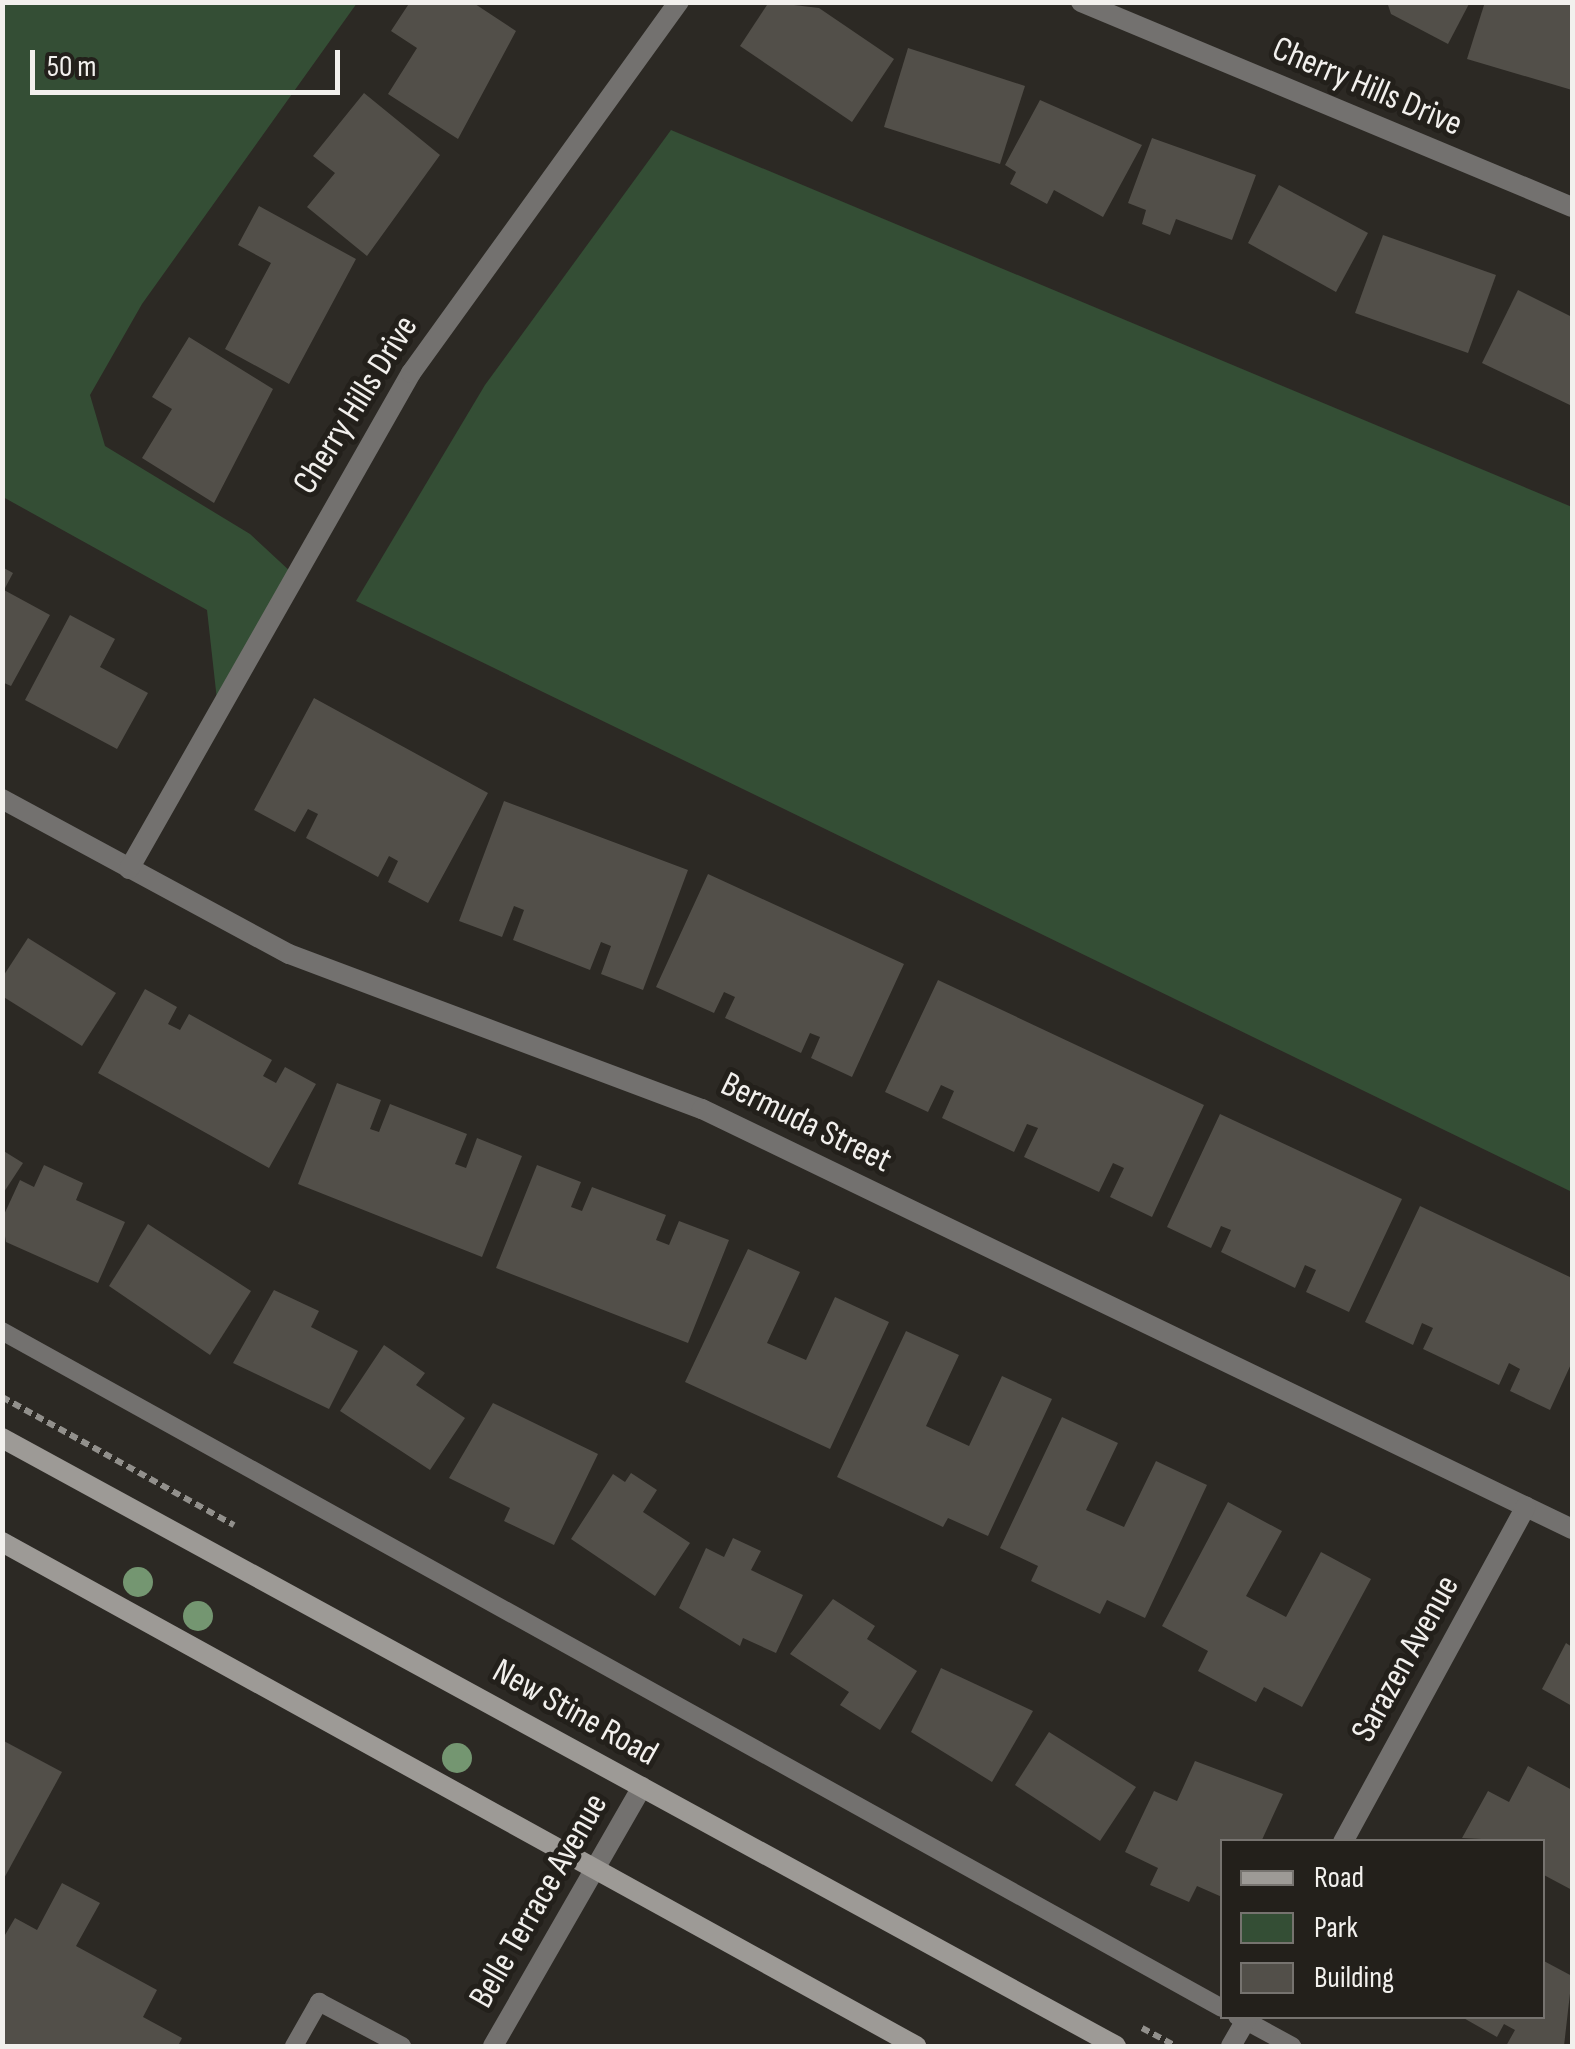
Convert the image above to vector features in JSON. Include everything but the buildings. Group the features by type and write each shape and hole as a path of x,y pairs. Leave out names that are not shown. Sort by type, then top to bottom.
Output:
{"main road":[{"name":"New Stine Road","path":"2,1438 1116,2046"},
{"path":"2,1542 916,2046"}],"street":[{"name":"Cherry Hills Drive","path":"129,868 411,374 678,2"},
{"name":"Cherry Hills Drive","path":"1081,2 1572,208"},
{"name":"Bermuda Street","path":"2,799 289,954 702,1109 1572,1529"},
{"name":"Sarazen Avenue","path":"1345,1839 1526,1507"},
{"name":"Belle Terrace Avenue","path":"493,2046 642,1787"},
{"path":"1231,2046 1243,2019"}],"lane":[{"path":"2,1331 1220,2007"},
{"path":"294,2046 319,2002 402,2046"},
{"path":"1245,2019 1292,2046"}],"green space":[{"path":"3,3 357,3 142,304 90,395 105,446 250,534 292,573 218,709 207,610 3,497"},
{"path":"671,130 1572,507 1572,1192 356,601 485,385"}]}
